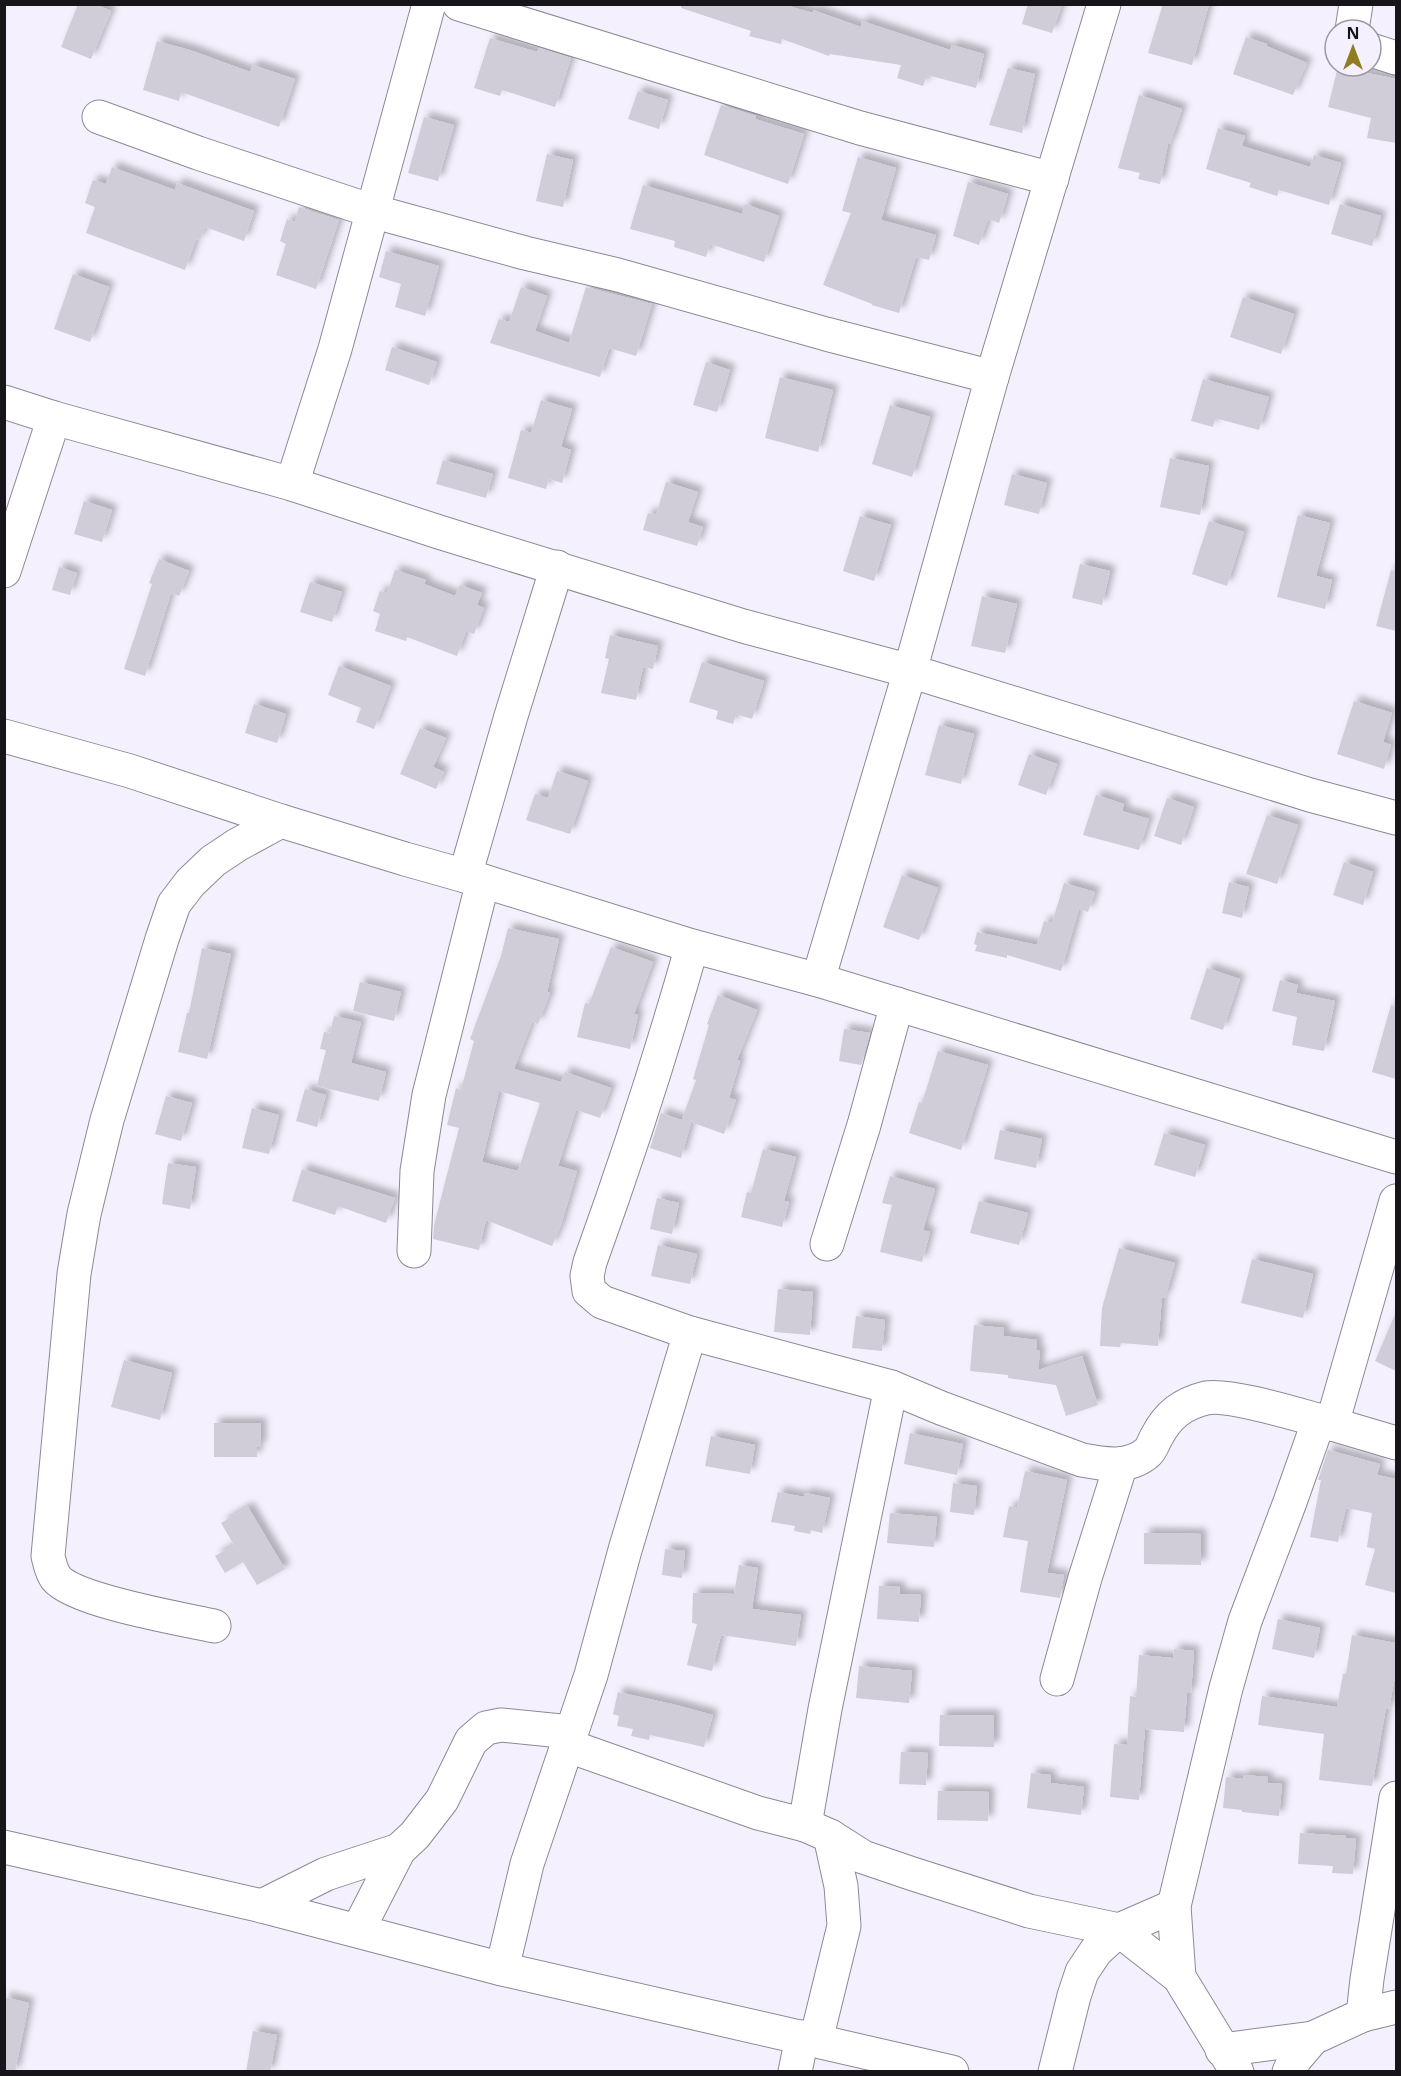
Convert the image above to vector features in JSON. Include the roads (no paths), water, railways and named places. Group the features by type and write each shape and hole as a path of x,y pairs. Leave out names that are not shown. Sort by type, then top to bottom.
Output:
{"street":[{"path":"292,484 335,349 429,4"},
{"path":"459,4 860,128 1053,179"},
{"path":"818,980 910,671 992,377 1104,4"},
{"path":"99,117 198,153 372,211 525,253 618,275 826,334 992,377"},
{"path":"4,402 292,484 743,626 910,671 1310,795 1396,818"},
{"path":"4,571 54,418"},
{"path":"414,1251 417,1171 429,1095 474,878 512,716 557,567"},
{"path":"4,736 130,771 281,820 692,946 818,980 1396,1157"},
{"path":"214,1626 117,1604 72,1590 57,1579 51,1569 48,1556 74,1274 84,1214 107,1120 162,939 174,904 190,883 213,861 281,820"},
{"path":"692,946 669,1029 625,1166 590,1262 587,1276 589,1291 602,1302 690,1333 891,1387 1082,1460 1100,1464 1121,1464 1137,1460 1149,1452 1168,1418 1185,1406 1208,1398 1236,1400 1325,1422 1396,1443"},
{"path":"827,1244 864,1125 897,1004"},
{"path":"1179,1977 1174,1906 1226,1688 1245,1620 1290,1502 1325,1422 1396,1201"},
{"path":"502,1969 527,1864 591,1675 625,1550 690,1333"},
{"path":"795,2072 809,2039 844,1926 841,1886 818,1831 825,1709 891,1387"},
{"path":"1057,1679 1084,1578 1121,1464"},
{"path":"358,1930 399,1850 415,1835 442,1800 471,1742 486,1728 501,1725 568,1739 758,1813 818,1831 863,1857 912,1874 1029,1911 1119,1930 1179,1977 1229,2061 1312,2038 1364,2015 1396,2007"},
{"path":"1364,2015 1367,1979 1396,1798"},
{"path":"262,1906 326,1874 399,1850"},
{"path":"7,1856 262,1906 502,1969 952,2072"},
{"path":"1055,2072 1082,1972 1096,1952 1119,1930 1174,1906"},
{"path":"1289,2072 1295,2059 1312,2038"}]}
